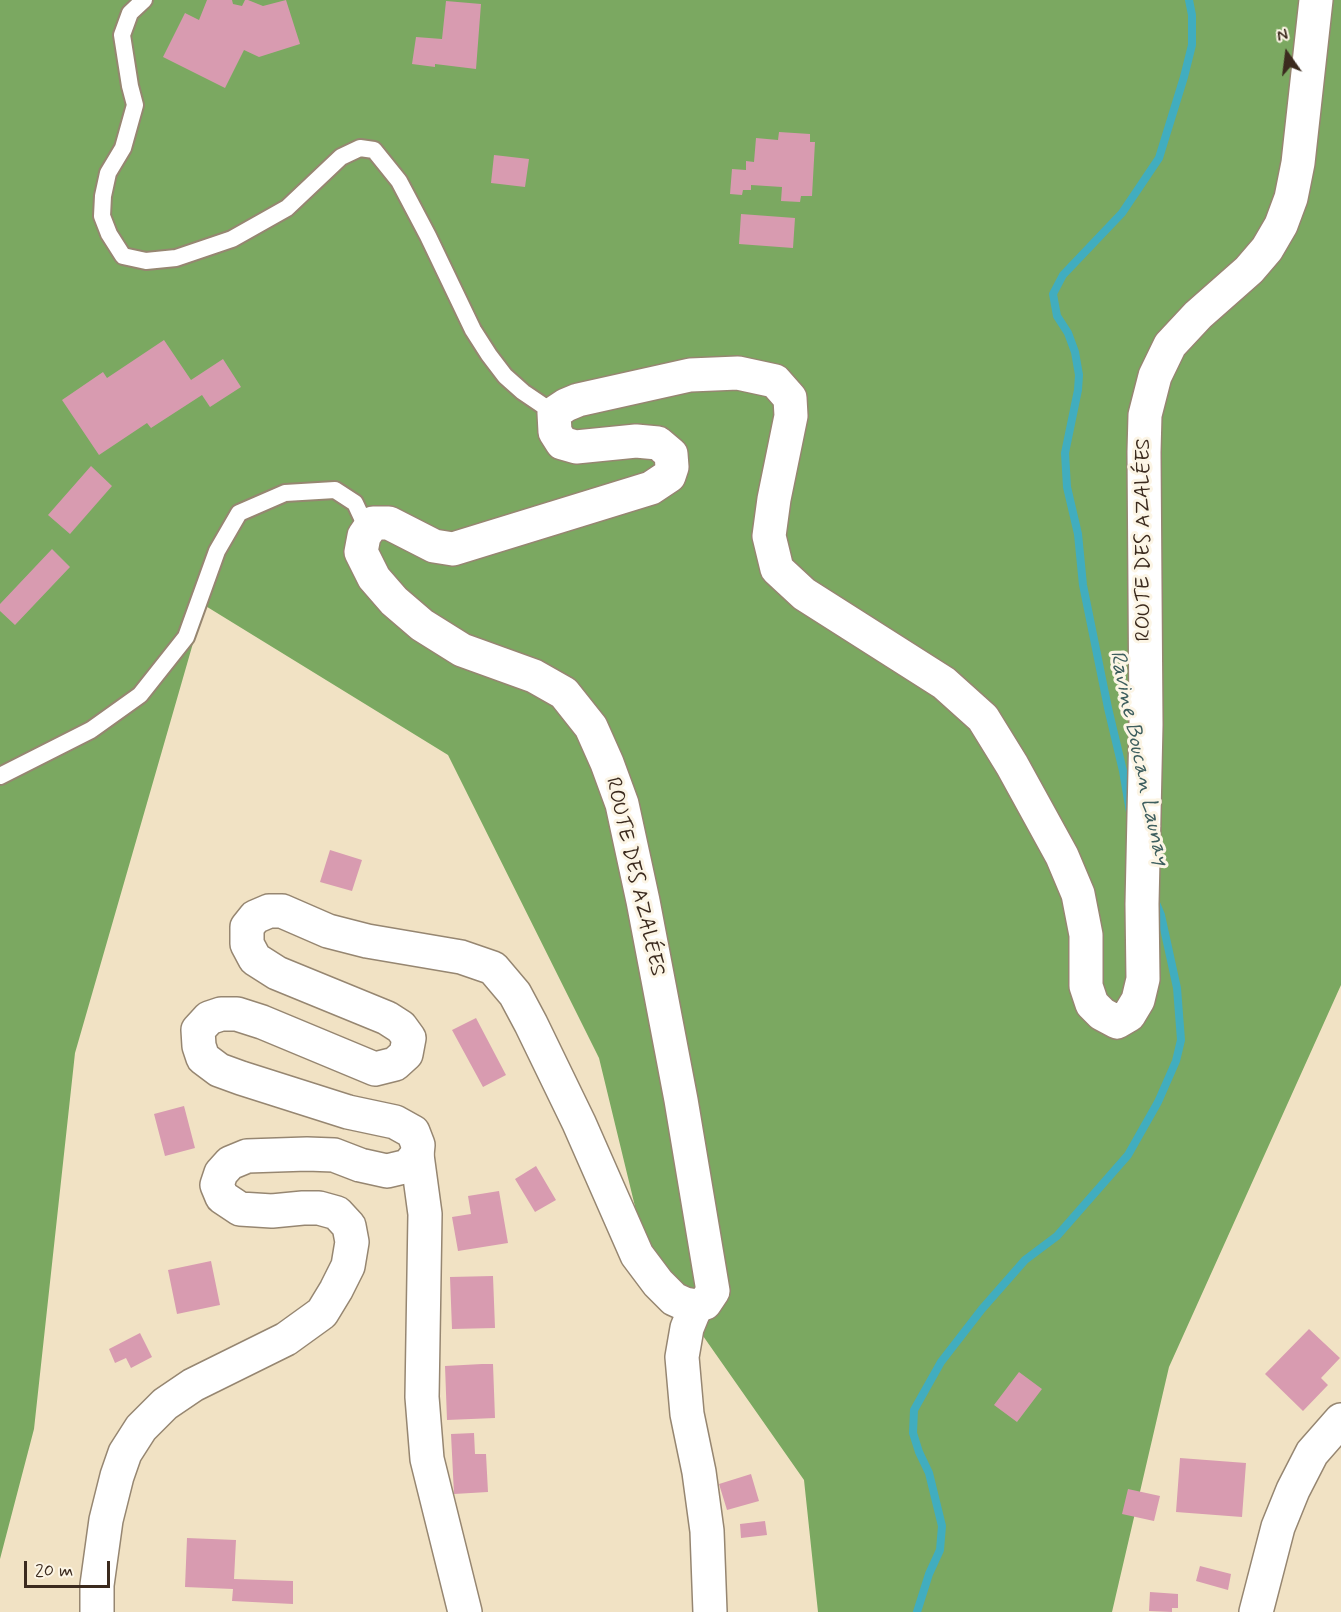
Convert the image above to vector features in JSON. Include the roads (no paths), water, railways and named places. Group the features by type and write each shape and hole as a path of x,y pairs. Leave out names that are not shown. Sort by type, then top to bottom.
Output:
{"main road":[{"name":"ROUTE DES AZALÉES","path":"554,413 578,400 690,375 738,373 775,381 790,398 791,416 769,536 777,569 804,594 944,683 983,718 1012,765 1062,856 1078,894 1086,934 1086,986 1092,1004 1101,1014 1117,1022 1129,1015 1138,1000 1143,979 1142,893 1146,725 1145,415 1155,376 1170,345 1198,315 1250,270 1267,249 1281,225 1291,198 1298,163 1316,0"},
{"path":"368,531 373,523 389,523 434,546 453,549 651,488 669,476 672,466 670,454 658,443 636,441 576,447 562,443 555,432 554,413"},
{"name":"ROUTE DES AZALÉES","path":"368,531 364,537 361,552 374,578 394,601 422,626 462,650 534,676 564,693 591,727 607,763 622,804 643,902 681,1100 708,1259 713,1291 705,1303 696,1306"},
{"path":"466,1605 427,1459 422,1397 424,1214 417,1155 418,1145 413,1132 395,1122 348,1112 219,1070 203,1059 199,1046 198,1030 209,1018 221,1014 237,1014 262,1022 375,1070 395,1064 406,1054 409,1038 401,1027 387,1018 277,973 255,958 247,945 246,927 255,917 269,911 282,912 328,931 367,941 461,957 493,968 515,994 579,1123 637,1255 658,1284 674,1299 696,1306 687,1328 682,1357 687,1414 699,1472 707,1530 710,1612"},
{"path":"97,1612 97,1585 106,1520 125,1453 141,1428 165,1404 193,1385 286,1339 322,1313 348,1266 352,1242 349,1226 337,1213 303,1208 272,1211 240,1209 222,1197 217,1185 221,1173 230,1163 247,1156 334,1155 360,1165 387,1171 408,1166 417,1155"},
{"path":"1256,1612 1278,1527 1293,1490 1312,1453 1341,1420"}],"lane":[{"path":"144,0 130,13 122,35 135,105 123,148 108,173 103,196 102,216 109,234 123,256 146,261 176,258 232,239 287,207 341,156 360,148 374,150 399,181 473,330 489,355 505,376 554,413"},
{"path":"0,776 91,730 140,695 186,637 217,551 239,513 285,493 335,490 355,504 368,531"}],"waterway":[{"name":"Ravine Boucan Launay","path":"1130,812 1083,585 1078,534 1067,487 1065,453 1079,375 1075,352 1068,333 1057,316 1053,294 1063,275 1122,213 1159,158 1192,45 1192,15 1189,0"},
{"name":"Ravine Boucan Launay","path":"917,1612 929,1574 940,1550 942,1526 929,1473 913,1433 914,1410 941,1362 982,1309 1025,1260 1057,1236 1128,1155 1158,1102 1176,1061 1181,1040 1177,988 1161,915 1154,898"}]}
